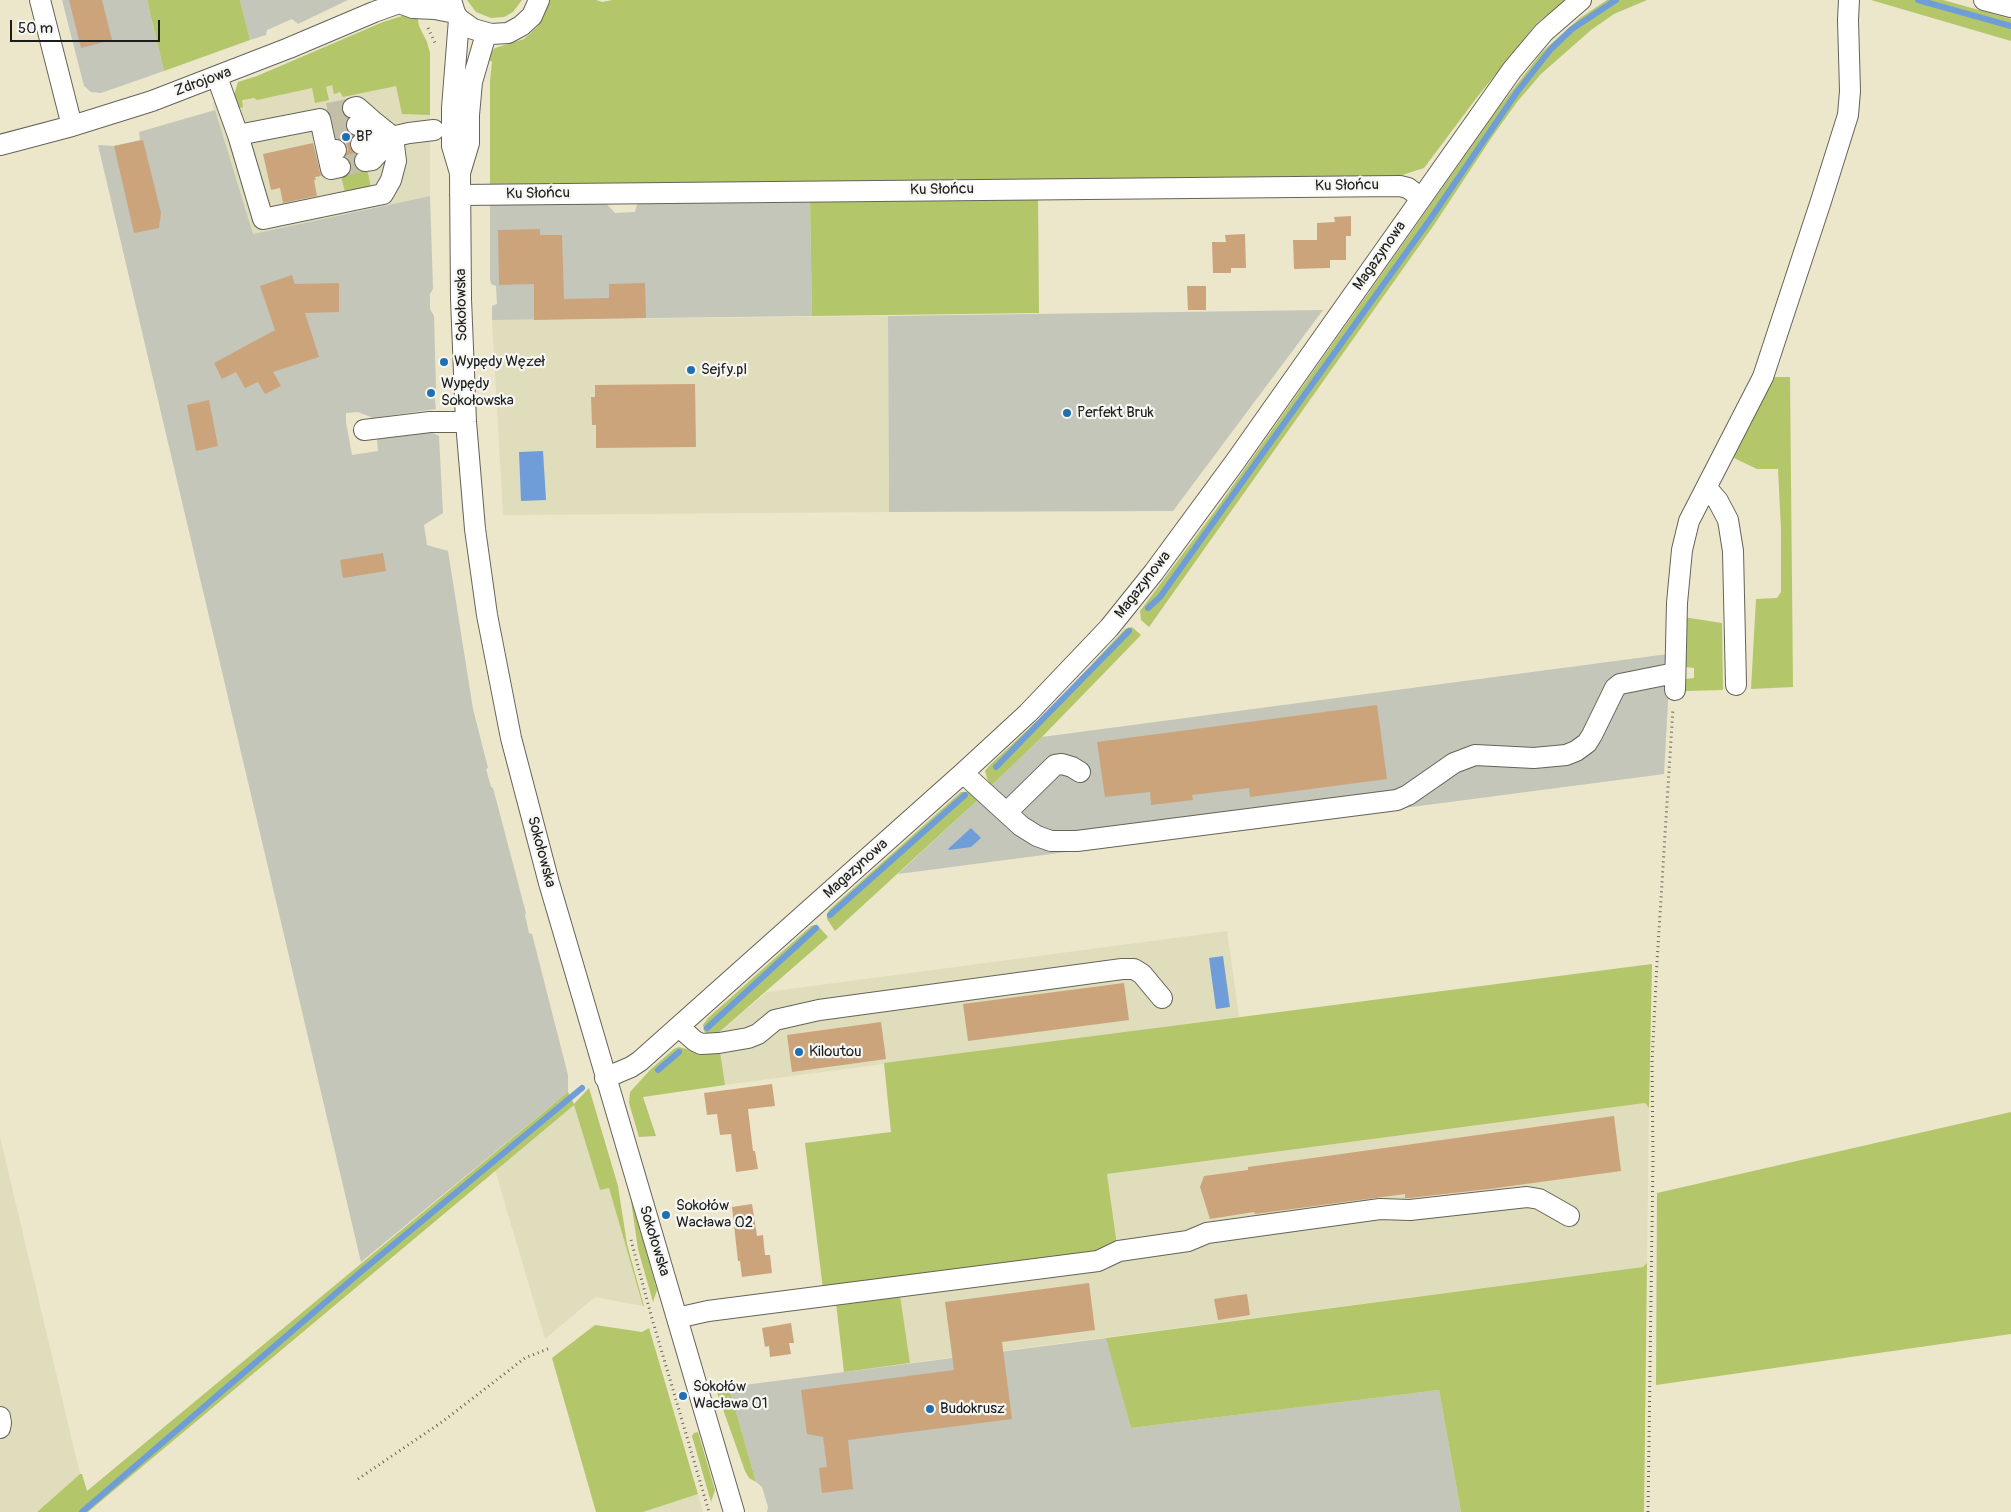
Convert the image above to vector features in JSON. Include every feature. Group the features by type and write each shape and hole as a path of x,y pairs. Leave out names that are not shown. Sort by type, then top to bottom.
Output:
{"street":[{"path":"40,0 72,126"},
{"path":"455,11 472,29 486,34 508,33 521,26 532,16 539,0"},
{"name":"Magazynowa","path":"605,1078 631,1067 679,1027 963,773 1068,673 1131,602 1235,462 1528,48 1581,0"},
{"path":"963,773 1022,826 1036,836 1052,841 1076,841 1397,800 1408,795 1454,763 1475,755 1534,758 1566,755 1576,751 1587,743 1609,698 1620,684 1675,682 1677,602 1682,550 1689,522 1763,377 1822,201 1848,115 1850,91 1849,0"},
{"path":"1984,0 2011,8"},
{"name":"Zdrojowa","path":"0,145 72,126 152,101 217,77 401,2 413,8 455,11"},
{"name":"Sokołowska","path":"455,11 452,146 460,172 466,422 480,572 490,635 509,729 549,883 734,1512"},
{"name":"Sokołowska","path":"460,172 469,143 472,82 486,34"},
{"path":"217,77 238,135 263,219 383,194 391,180 396,161 392,137"},
{"path":"362,132 392,137 434,130 441,119 452,108"},
{"path":"434,130 452,146"},
{"path":"238,135 329,137"},
{"name":"Ku Słońcu","path":"460,195 1400,186 1408,188 1421,198"},
{"path":"364,430 430,422 466,422"},
{"path":"1707,488 1718,501 1728,520 1733,551 1736,685"},
{"path":"1007,812 1055,765 1072,766 1080,772"},
{"path":"679,1027 701,1044 718,1043 748,1038 758,1034 775,1020 819,1010 1122,969 1134,969 1142,974 1162,998"},
{"path":"677,1318 708,1312 1098,1260 1119,1251 1188,1242 1207,1233 1380,1209 1410,1210 1526,1197 1539,1199 1569,1216"},
{"path":"0,1417 2,1423 0,1428"}],"path":[{"path":"1648,1512 1653,1156 1652,1063 1675,682"},
{"path":"630,1232 633,1251 708,1512"},
{"path":"358,1479 442,1422 525,1358 550,1348"}],"shaded area":[{"path":"62,0 147,0 164,71 101,93 91,92 84,86"},
{"path":"240,0 348,0 298,24 292,19 267,30 266,35 250,40"},
{"path":"430,61 430,196 253,234 212,103 263,85"},
{"path":"215,110 253,234 430,196 433,289 430,294 430,309 434,316 436,389 434,389 434,392 436,409 373,418 358,412 346,413 346,422 352,455 378,451 377,439 431,432 439,436 443,513 424,525 427,545 448,551 473,709 488,768 486,769 491,787 493,788 526,913 529,933 532,934 568,1075 568,1092 361,1262 98,145 114,146 140,140 139,132"},
{"path":"810,198 812,316 492,320 492,306 497,304 496,286 491,284 490,279 490,200 603,200 615,213 635,212 638,200"},
{"name":"Perfekt Bruk","path":"1323,310 1173,511 889,512 888,316"},
{"name":"Sejfy.pl","path":"888,316 889,512 503,515 492,320"},
{"path":"1668,654 1668,702 1664,774 898,874 980,798 992,809 1004,797 992,785 1042,737"},
{"path":"1227,931 1239,1017 724,1085 717,1034 767,992"},
{"path":"1645,1103 1649,1108 1647,1263 1643,1267 910,1363 900,1295 1107,1270 1120,1259 1107,1174"},
{"path":"574,1104 600,1190 609,1188 643,1306 595,1297 545,1339 495,1170"},
{"path":"0,1137 80,1474 37,1512 0,1512"},
{"name":"Budokrusz","path":"1107,1338 1131,1428 1439,1390 1461,1512 767,1512 768,1507 762,1487 756,1482 729,1387"},
{"path":"698,1494 703,1512 643,1512"}],"green space":[{"path":"147,0 240,0 250,40 164,71"},
{"path":"467,0 522,0 513,12 504,17 491,18 476,12"},
{"path":"550,0 596,0 602,2 613,0 1566,0 1538,22 1478,96 1424,168 1393,178 490,190 490,81 492,62 486,58 495,48 524,39 537,27"},
{"path":"1607,0 1647,0 1614,14 1591,30 1541,74 1517,102 1434,225 1149,627 1141,620 1140,611 1215,511 1500,106 1542,52 1580,18"},
{"path":"1871,0 1943,0 2011,19 2011,41"},
{"path":"417,14 419,26 430,53 430,115 402,114 396,86 343,97 340,92 334,94 332,85 326,87 329,100 315,103 312,88 257,100 254,98 242,100 243,107 237,106 234,95 238,82 257,76 383,22"},
{"path":"367,168 371,188 349,193 345,192 341,176 344,173"},
{"path":"1038,196 1039,313 812,316 810,198"},
{"path":"1771,377 1790,377 1793,687 1751,689 1756,599 1777,598 1781,592 1781,530 1778,469 1757,469 1734,458 1738,445"},
{"path":"1683,617 1722,623 1723,690 1686,691 1686,679 1694,678 1694,668 1686,667"},
{"path":"1132,627 1141,635 1042,737 992,785 988,781 985,771 990,765 1053,706 1125,629"},
{"path":"961,792 970,792 980,798 835,931 827,919 829,910"},
{"path":"815,925 828,937 717,1034 708,1035 704,1031 703,1025 708,1018 811,926"},
{"path":"1652,964 1649,1108 1645,1103 1107,1174 1117,1244 1104,1246 1097,1252 823,1289 805,1143 891,1132 884,1063"},
{"path":"679,1047 704,1054 720,1052 725,1085 643,1097 656,1136 639,1137 629,1103 630,1092 651,1069 674,1049"},
{"path":"589,1088 618,1186 627,1244 644,1306 609,1188 600,1190 574,1105 88,1512 37,1512 80,1474 82,1474 87,1491 568,1092 574,1104"},
{"path":"2011,1112 2011,1334 1656,1385 1657,1193"},
{"path":"630,1194 657,1290 653,1302 638,1249"},
{"path":"1647,1263 1644,1512 1461,1512 1439,1390 1131,1428 1106,1338 1643,1267"},
{"path":"900,1295 910,1363 844,1372 836,1303"},
{"path":"595,1325 642,1332 649,1328 698,1494 643,1512 596,1512 552,1358"},
{"path":"728,1383 756,1482 749,1478 745,1471 715,1387"},
{"path":"698,1432 715,1490 711,1502 692,1436"}],"water":[{"path":"543,451 546,500 521,501 519,452"},
{"path":"971,828 981,838 971,847 948,849"},
{"path":"1223,956 1230,1007 1216,1009 1209,958"}],"building":[{"path":"69,0 102,0 112,40 81,48"},
{"path":"342,106 342,111 348,118 346,128 353,136 350,141 350,147 356,154 353,162 356,168 351,169 351,164 345,157 348,149 346,143 336,138 332,116 327,109"},
{"path":"143,140 161,213 159,228 134,233 114,146"},
{"path":"313,143 321,176 315,177 316,180 314,180 317,196 283,203 280,188 271,190 263,154"},
{"path":"1351,216 1351,236 1346,236 1346,260 1330,260 1330,268 1294,269 1293,240 1317,240 1317,223 1335,222 1334,217"},
{"path":"540,229 540,235 562,235 564,299 609,298 609,284 645,283 646,318 534,320 534,284 499,285 498,230"},
{"path":"1245,234 1246,268 1231,268 1231,273 1213,273 1212,242 1226,242 1225,235"},
{"path":"292,275 295,284 339,283 339,312 305,313 319,357 273,372 281,386 265,394 258,382 245,388 236,372 222,379 214,363 275,330 260,286"},
{"path":"1187,286 1206,286 1206,310 1188,310"},
{"path":"695,384 696,447 596,448 596,425 592,425 591,397 595,397 595,385"},
{"path":"209,400 218,446 196,451 187,405"},
{"path":"383,553 386,571 343,578 340,560"},
{"path":"1377,705 1387,779 1250,797 1249,788 1192,795 1193,800 1151,805 1150,792 1105,797 1097,742"},
{"path":"1124,983 1129,1020 968,1041 963,1004"},
{"path":"881,1022 886,1059 792,1072 787,1035"},
{"path":"772,1084 775,1106 748,1109 753,1151 755,1151 758,1169 736,1172 731,1134 720,1135 717,1114 707,1115 704,1093"},
{"path":"1614,1116 1621,1171 1489,1189 1410,1198 1405,1198 1405,1194 1210,1219 1200,1187 1204,1176 1248,1170 1248,1167"},
{"path":"752,1204 757,1236 763,1235 765,1255 770,1255 772,1273 742,1277 740,1261 738,1261 732,1207"},
{"path":"1089,1283 1095,1330 1002,1342 1012,1419 848,1440 853,1489 822,1493 819,1468 827,1467 823,1437 807,1434 801,1390 954,1370 945,1302"},
{"path":"1247,1294 1250,1315 1218,1320 1214,1299"},
{"path":"791,1323 794,1343 789,1343 791,1354 770,1357 769,1346 765,1347 762,1328"}],"waterway":[{"path":"1148,608 1160,597 1431,218 1517,92 1551,49 1572,29 1616,0"},
{"path":"1918,0 2011,26"},
{"path":"996,767 1129,631"},
{"path":"830,915 965,795"},
{"path":"707,1028 816,928"},
{"path":"658,1070 679,1052"},
{"path":"82,1512 363,1270 582,1088"}],"tunnel":[{"path":"328,113 353,108"},
{"path":"332,130 357,125"},
{"path":"340,167 365,161"}],"place":[{"name":"BP","path":"346,137"},
{"name":"Wypędy Węzeł","path":"444,362"},
{"name":"Sejfy.pl","path":"691,370"},
{"name":"Wypędy Sokołowska","path":"431,393"},
{"name":"Perfekt Bruk","path":"1067,413"},
{"name":"Kiloutou","path":"799,1052"},
{"name":"Sokołów Wacława 02","path":"666,1215"},
{"name":"Sokołów Wacława 01","path":"683,1396"},
{"name":"Budokrusz","path":"930,1409"}]}
